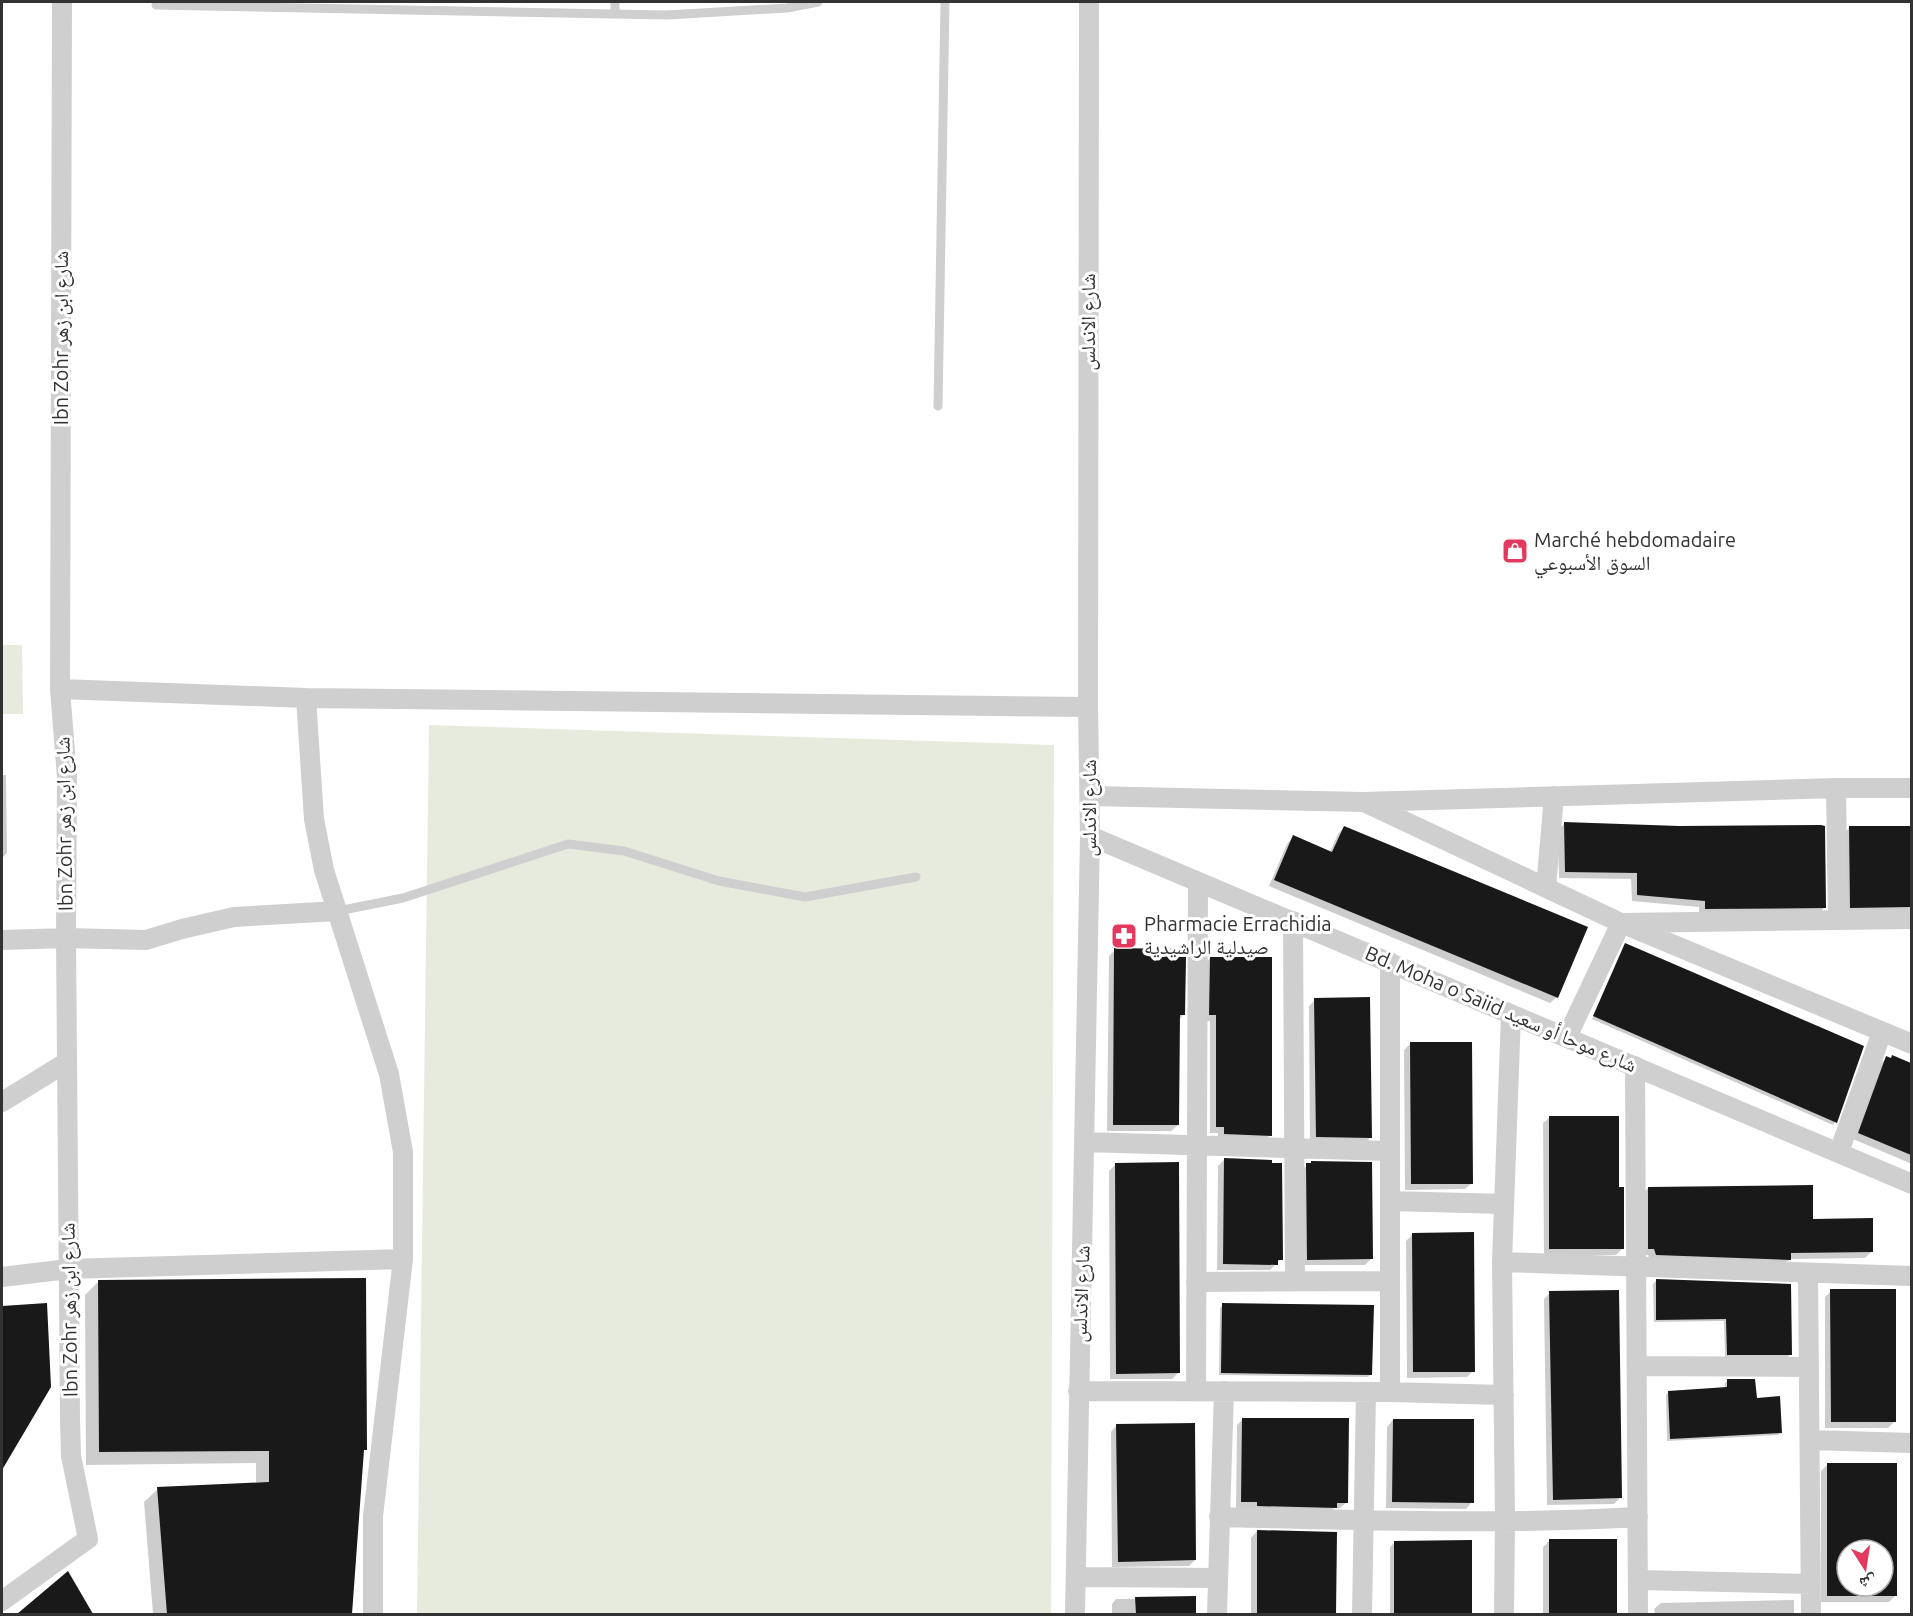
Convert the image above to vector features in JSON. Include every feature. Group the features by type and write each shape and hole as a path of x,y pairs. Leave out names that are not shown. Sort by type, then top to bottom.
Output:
{"street":[{"name":"Ibn Zohr شارع ابن زهر","path":"2,1601 88,1539 71,1456 66,939 67,777 60,689 62,2"},
{"name":"شارع الاندلس","path":"1075,1614 1090,836 1088,707 1089,2"},
{"path":"60,689 306,698 1088,707"},
{"path":"306,698 314,819 324,870 389,1074 403,1152 403,1259 373,1516 373,1614"},
{"path":"1090,796 1363,802 1836,788 1911,788"},
{"path":"1836,788 1838,920"},
{"path":"1546,888 1554,796"},
{"path":"1363,802 1621,923 1911,1044"},
{"name":"Bd. Moha o Saiid شارع موحا أو سعيد","path":"1090,836 1911,1184"},
{"path":"1196,1391 1198,882"},
{"path":"2,940 146,940 182,928 234,917 338,911"},
{"path":"1621,923 1911,919"},
{"path":"1293,921 1295,1281"},
{"path":"1567,1037 1621,923"},
{"path":"1390,962 1390,1392"},
{"path":"1504,1614 1502,1262 1512,1014"},
{"path":"1839,1152 1882,1032"},
{"path":"2,1102 67,1062"},
{"path":"1635,1066 1638,1614"},
{"path":"1085,1142 1390,1151"},
{"path":"1390,1201 1504,1204"},
{"path":"2,1277 68,1269 403,1259"},
{"path":"1502,1262 1911,1276"},
{"path":"1808,1273 1811,1614"},
{"path":"1196,1282 1390,1281"},
{"path":"1637,1366 1809,1367"},
{"path":"1078,1391 1390,1392 1504,1395"},
{"path":"1217,1614 1224,1391"},
{"path":"1362,1614 1366,1392"},
{"path":"1810,1440 1911,1443"},
{"path":"1219,1517 1414,1522 1559,1521 1638,1517"},
{"path":"1076,1577 1217,1578"},
{"path":"1638,1580 1811,1584"}],"lane":[{"path":"615,2 615,14"},
{"path":"156,5 667,15 787,8 818,2"},
{"path":"938,406 945,2"},
{"path":"338,911 403,898 568,844 624,851 719,881 805,897 916,877"}],"shaded area":[{"path":"2,645 22,645 23,714 2,714"},
{"path":"429,725 1054,745 1051,1614 417,1614"}],"building":[{"path":"1564,822 1679,826 1825,826 1826,908 1705,909 1705,901 1637,895 1637,873 1565,872"},
{"path":"1344,826 1588,927 1558,998 1274,880 1293,835 1332,852"},
{"path":"1849,826 1911,826 1911,907 1850,908"},
{"path":"1625,943 1864,1046 1837,1123 1593,1016"},
{"path":"1114,948 1181,949 1181,957 1186,957 1185,1015 1180,1015 1179,1125 1113,1125"},
{"path":"1210,957 1272,957 1272,1136 1224,1134 1224,1127 1216,1127 1216,1015 1209,1015"},
{"path":"1370,997 1372,1138 1316,1137 1314,998"},
{"path":"1410,1042 1472,1042 1473,1184 1411,1184"},
{"path":"1892,1055 1911,1063 1911,1155 1858,1133 1886,1056 1891,1058"},
{"path":"1549,1116 1619,1116 1619,1187 1624,1187 1624,1249 1549,1249"},
{"path":"1224,1158 1272,1160 1272,1163 1282,1163 1283,1260 1278,1260 1278,1265 1223,1264"},
{"path":"1311,1161 1372,1162 1373,1259 1307,1260 1306,1163 1311,1163"},
{"path":"1179,1162 1180,1373 1116,1374 1115,1163"},
{"path":"1813,1185 1813,1219 1873,1218 1873,1252 1791,1253 1791,1260 1656,1255 1654,1249 1648,1249 1648,1187"},
{"path":"1474,1232 1475,1372 1413,1372 1412,1233"},
{"path":"366,1278 367,1450 364,1450 352,1614 167,1614 157,1487 269,1482 269,1451 99,1452 98,1280"},
{"path":"1656,1279 1791,1284 1792,1355 1727,1355 1726,1319 1656,1320"},
{"path":"1830,1289 1896,1289 1896,1422 1831,1422"},
{"path":"1619,1290 1622,1498 1553,1500 1549,1291"},
{"path":"47,1303 51,1387 2,1470 2,1306"},
{"path":"1222,1303 1374,1305 1372,1375 1221,1373"},
{"path":"1727,1379 1755,1379 1757,1398 1780,1396 1782,1433 1670,1439 1668,1391 1727,1387"},
{"path":"1242,1418 1349,1418 1348,1503 1337,1503 1337,1508 1257,1506 1257,1502 1241,1502"},
{"path":"1393,1419 1474,1419 1474,1503 1392,1502"},
{"path":"1195,1423 1196,1560 1118,1562 1116,1424"},
{"path":"1827,1463 1897,1463 1897,1596 1895,1596 1895,1538 1835,1538 1835,1596 1827,1596"},
{"path":"1257,1530 1337,1532 1336,1614 1257,1614"},
{"path":"1549,1539 1617,1539 1617,1614 1549,1614"},
{"path":"1472,1540 1472,1614 1394,1614 1394,1541"},
{"path":"68,1571 93,1614 17,1614"},
{"path":"1196,1596 1196,1614 1136,1614 1135,1597"}],"place":[{"name":"Marché hebdomadaire السوق الأسبوعي","path":"1515,551"},
{"name":"Pharmacie Errachidia صيدلية الراشيدية","path":"1124,936"}]}
